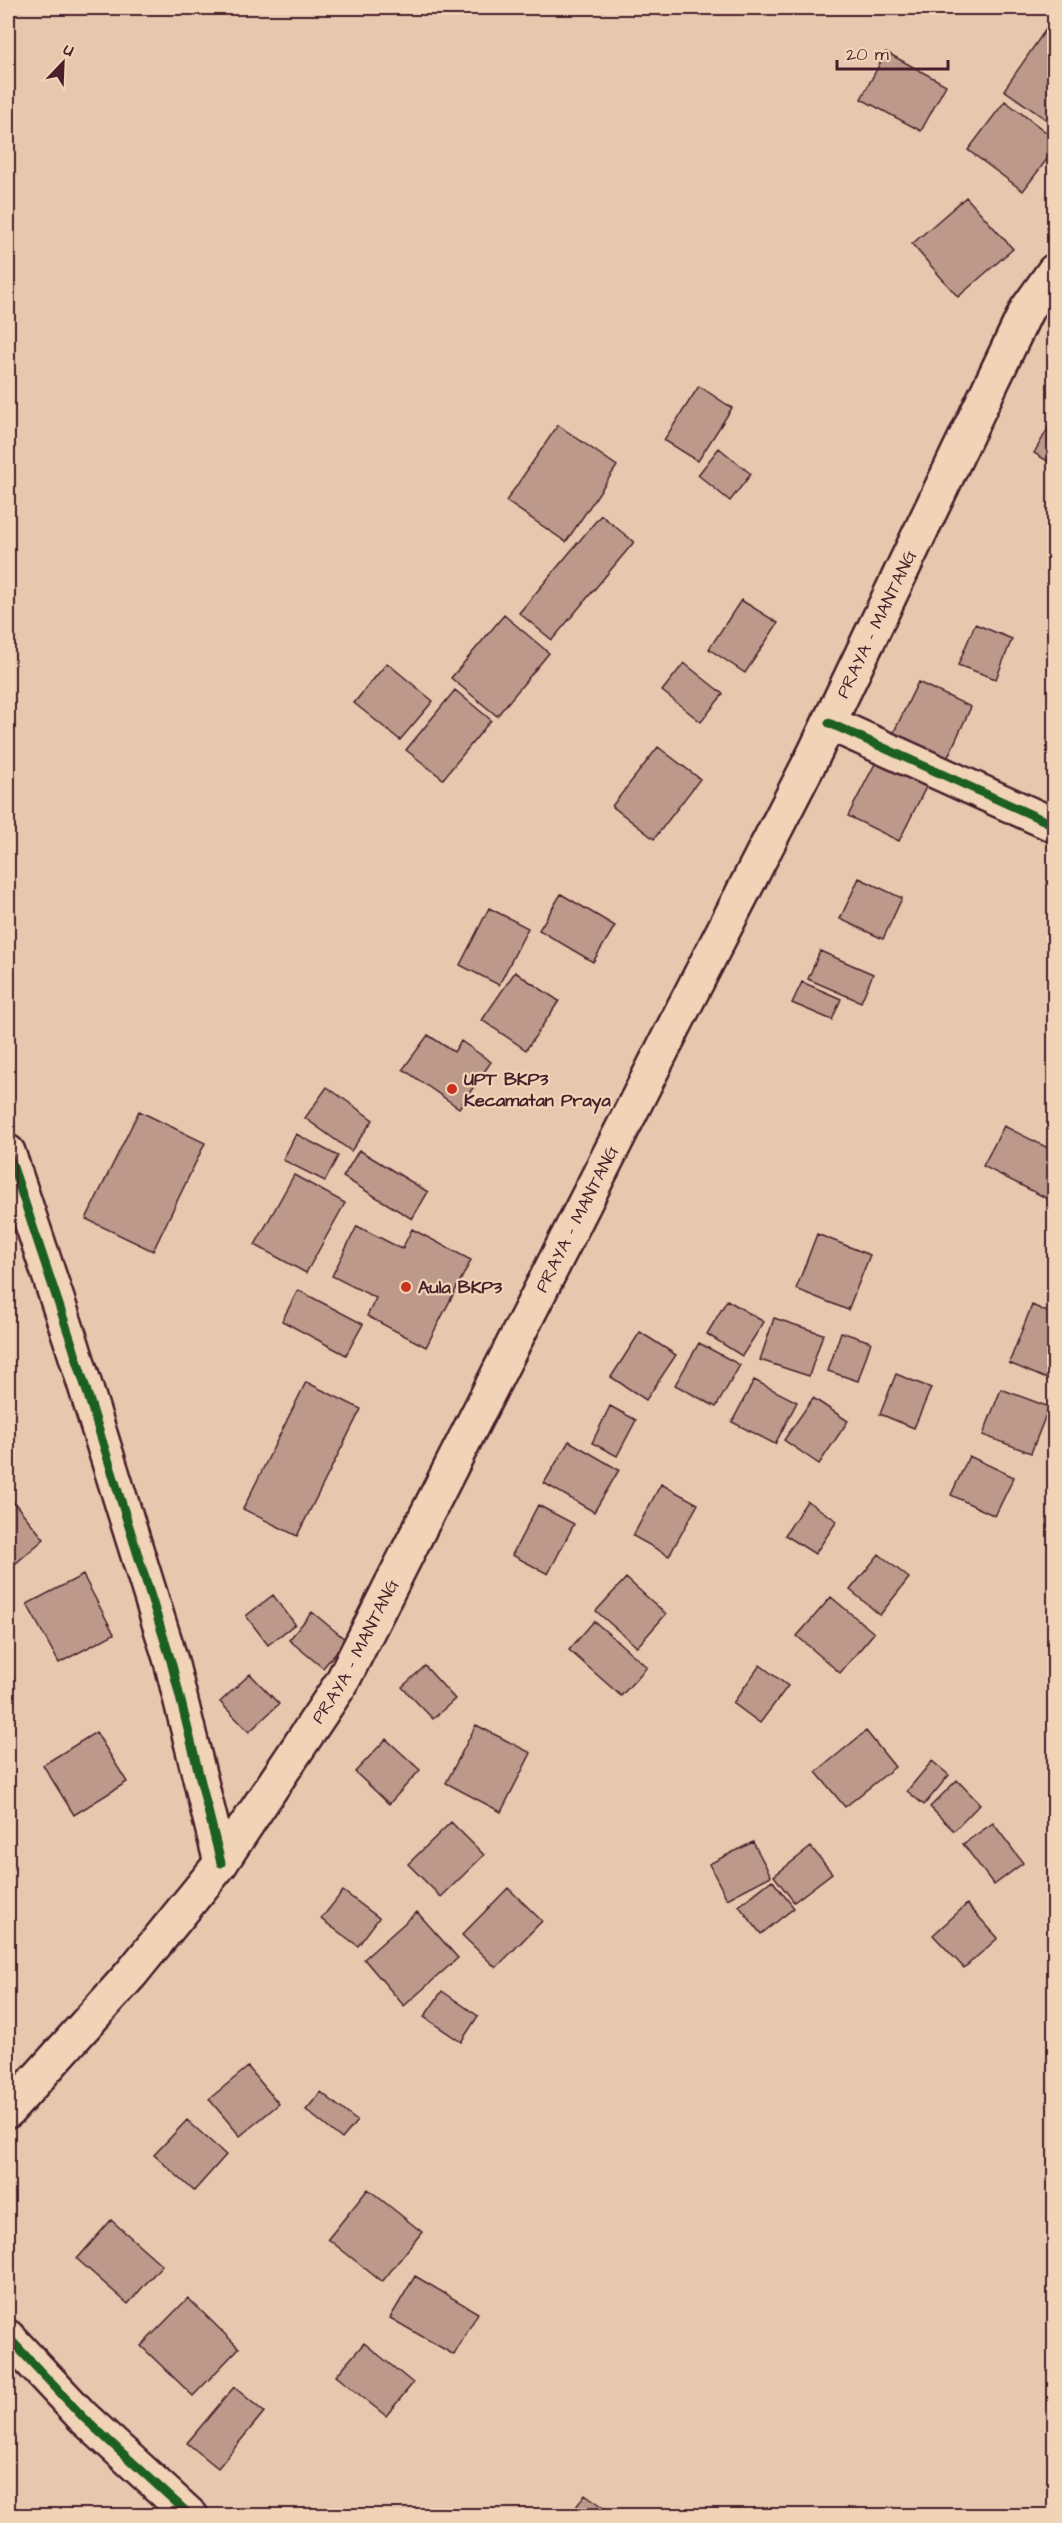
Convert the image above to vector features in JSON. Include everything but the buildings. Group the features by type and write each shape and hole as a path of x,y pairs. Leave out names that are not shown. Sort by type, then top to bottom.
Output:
{"main road":[{"name":"PRAYA - MANTANG","path":"8,2111 131,1974 221,1863 342,1682 829,723 1027,309 1054,271"},
{"path":"829,723 1054,825"},
{"path":"8,1152 72,1344 171,1662 221,1863"},
{"path":"8,2337 82,2416 191,2516"}],"cycle path":[{"path":"829,723 1054,825"},
{"path":"8,1152 72,1344 171,1661 221,1863"},
{"path":"8,2337 83,2417 191,2516"}],"place":[{"name":"UPT BKP3 Kecamatan Praya","path":"452,1089"},
{"name":"Aula BKP3","path":"406,1287"}]}
